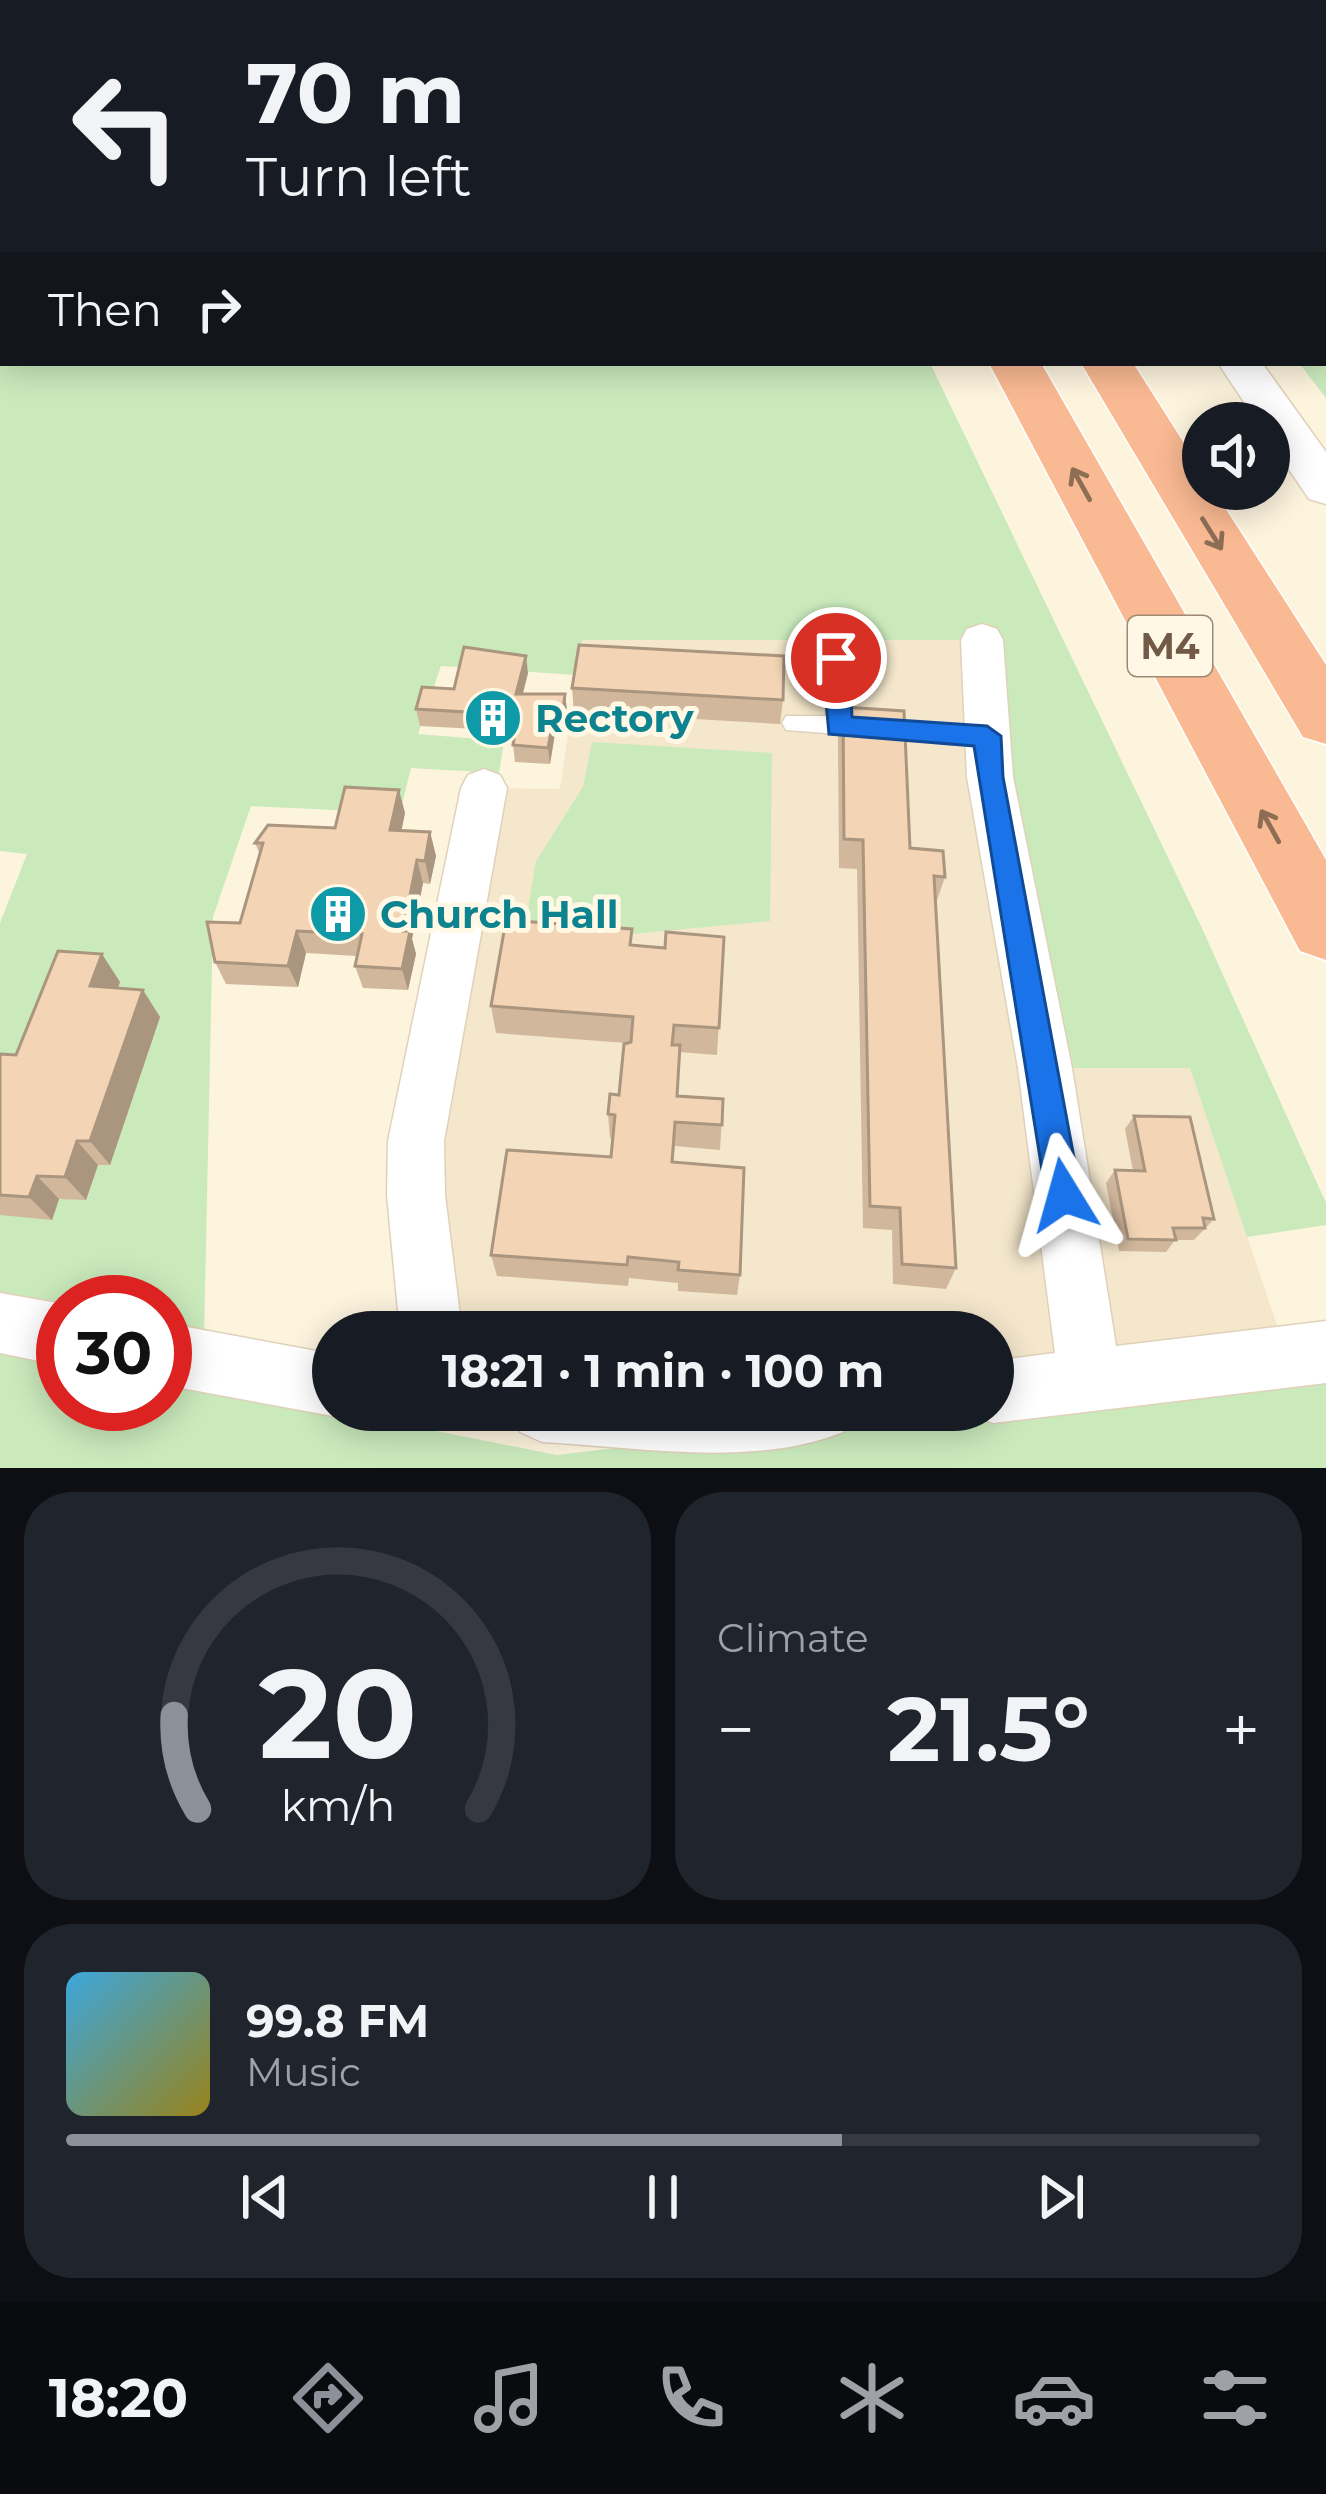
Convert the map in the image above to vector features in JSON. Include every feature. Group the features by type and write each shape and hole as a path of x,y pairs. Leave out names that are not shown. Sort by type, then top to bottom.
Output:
{"highway":[{"name":"M4","path":"1017,366 1326,928"},
{"name":"M4","path":"1108,366 1326,719"}],"street":[{"path":"1242,366 1326,488"},
{"path":"982,640 989,777 1045,1068 1090,1382"},
{"path":"429,1311 416,1195 416,1141 484,788"},
{"path":"0,1324 36,1330"},
{"path":"1014,1390 1326,1352"},
{"path":"192,1359 312,1381"}],"lane":[{"path":"836,658 838,727"},
{"path":"794,723 987,736"}],"shaded area":[{"path":"582,640 982,640 1054,1068 1191,1068 1288,1358 1014,1391 1014,1311 429,1311 416,1195 484,788 560,789"}],"green space":[{"path":"0,366 931,366 1201,926 1326,1203 1326,1225 1247,1237 1190,1068 1054,1068 990,640 582,640 576,675 441,666 418,734 504,741 499,773 411,768 400,813 251,806 213,917 204,1339 192,1336 192,1275 36,1275 36,1301 0,1292 0,923 27,854 0,851"},
{"path":"1301,366 1326,366 1326,398"},
{"path":"592,742 772,753 770,921 558,941 523,939 536,861 583,787"},
{"path":"0,1344 36,1351 36,1431 192,1431 192,1382 312,1406 312,1431 436,1431 557,1455 756,1431 1014,1431 1014,1407 1326,1362 1326,1468 0,1468"}],"building":[{"path":"579,645 784,656 783,700 572,688"},
{"path":"464,647 526,656 516,694 565,694 562,717 554,716 548,748 513,745 518,715 416,709 422,687 454,689"},
{"path":"843,707 904,711 910,848 943,851 945,877 934,876 956,1268 902,1264 900,1208 870,1206 863,840 844,839"},
{"name":"Church Hall","path":"345,787 399,790 390,830 430,832 425,861 417,860 403,931 410,931 402,969 355,966 362,934 297,931 288,966 215,962 207,922 240,923 263,843 255,843 268,825 335,828"},
{"path":"506,920 632,929 630,945 665,948 666,932 724,937 719,1028 674,1025 672,1045 680,1045 677,1096 723,1099 722,1125 675,1122 672,1162 744,1168 740,1275 678,1270 679,1262 628,1257 627,1265 491,1255 507,1150 611,1157 615,1115 608,1114 610,1094 619,1095 624,1044 631,1042 633,1017 491,1006"},
{"path":"58,951 102,954 90,986 143,990 90,1141 77,1141 65,1177 37,1176 29,1197 0,1195 0,1054 16,1055"},
{"path":"1134,1116 1190,1117 1214,1219 1203,1218 1205,1228 1173,1228 1176,1240 1128,1239 1115,1170 1145,1171"}],"place":[{"name":"Rectory","path":"493,718"},
{"name":"Church Hall","path":"338,914"}],"route":[{"path":"836,658 838,727 987,736 989,777 1045,1068 1064,1195"}]}
